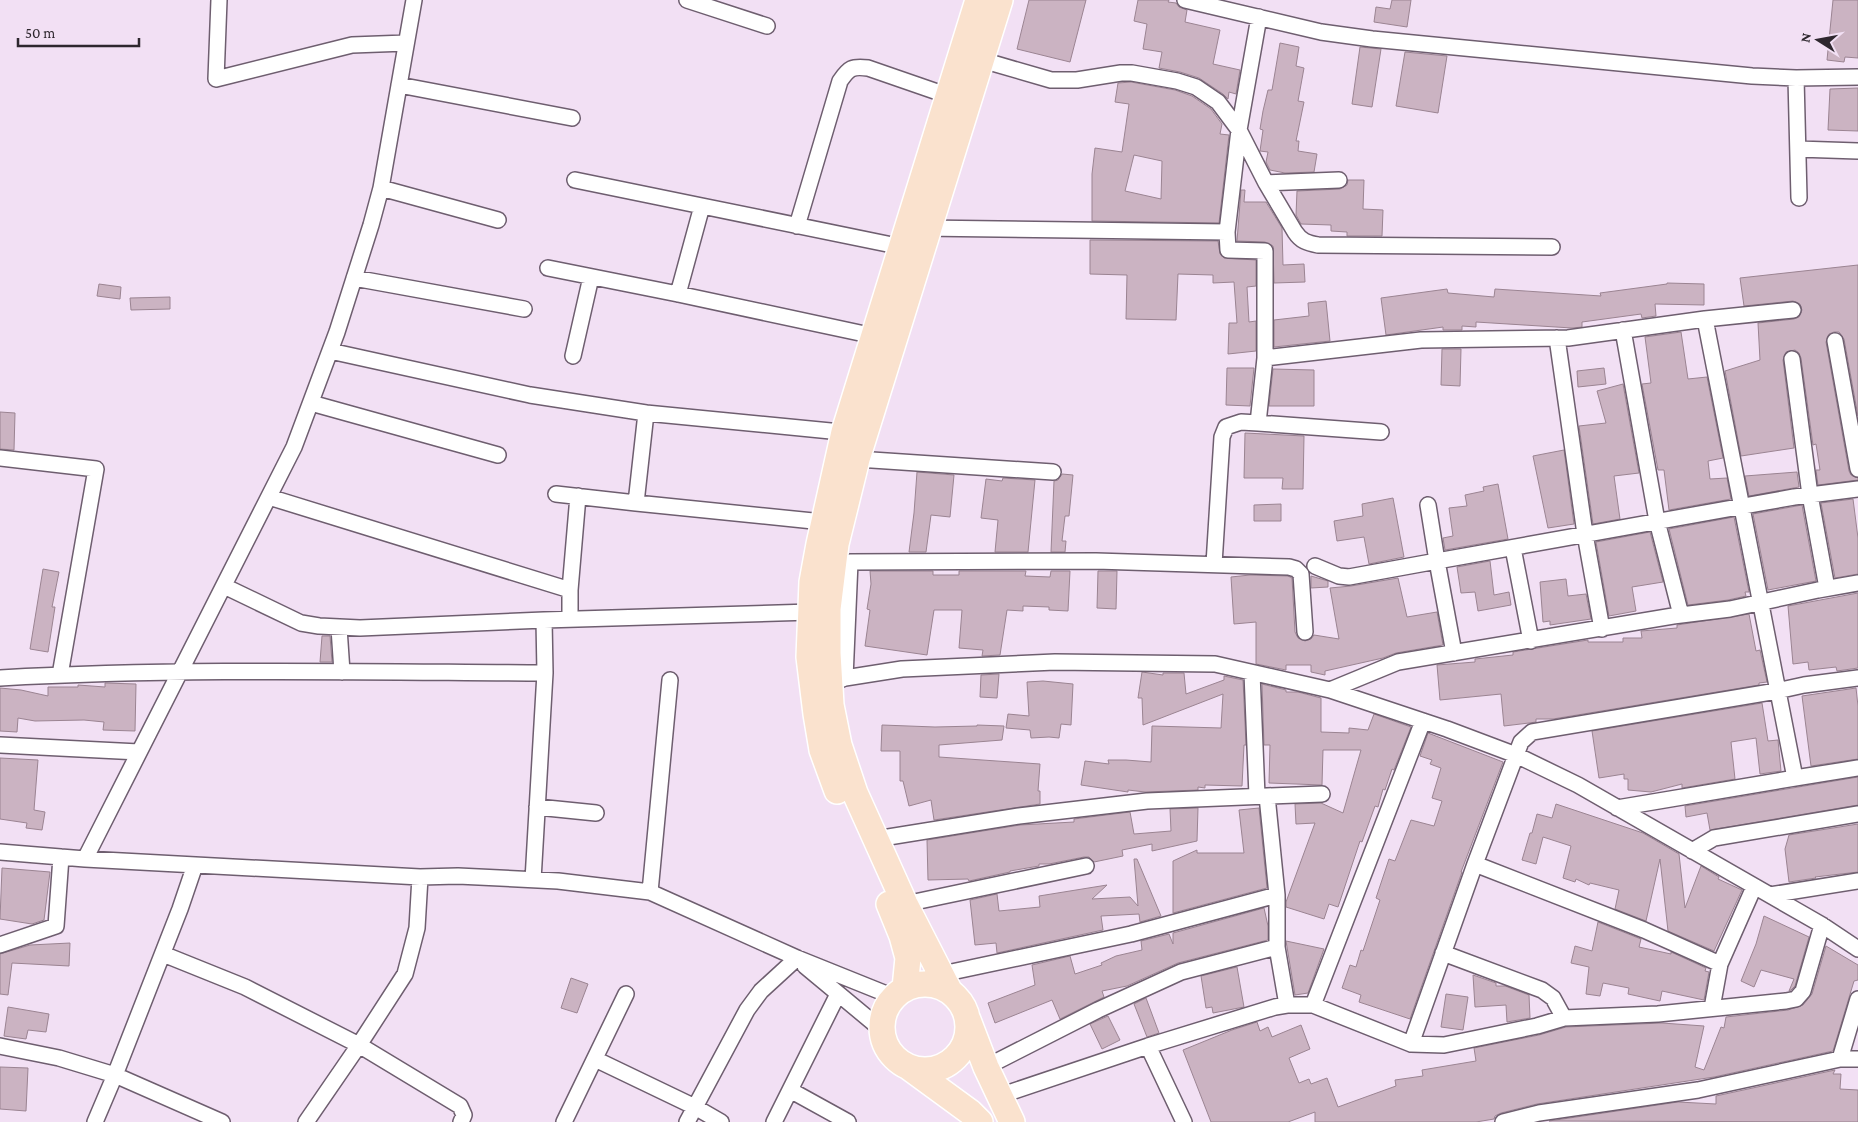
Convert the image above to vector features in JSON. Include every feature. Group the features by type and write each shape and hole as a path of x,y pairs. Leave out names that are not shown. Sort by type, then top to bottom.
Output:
{"main road":[{"path":"833,561 823,522 854,434 913,234 949,96 978,0"},
{"path":"905,1065 918,1069 932,1069 945,1065 956,1057 963,1046 967,1033 967,1019 905,904 855,793 839,745 831,705 828,609 833,561 857,459 854,434 874,336 982,60 1000,0"},
{"path":"833,561 812,582 809,657 829,684 822,750 840,801 902,936 908,958 899,993"},
{"path":"980,1122 970,1112 894,1056 886,1044 882,1030 883,1018 887,1007 899,993 917,984 940,986 952,991 1012,1122"}],"street":[{"path":"219,0 216,79 344,47 406,43"},
{"path":"85,859 269,498 294,447 311,403 354,278 381,188 414,0"},
{"path":"687,0 767,26"},
{"path":"1186,0 1210,3 1259,18 1321,32 1372,39 1742,75 1796,78 1858,78"},
{"path":"1258,422 1265,358 1265,251 1228,250 1227,232 1239,130 1259,18"},
{"path":"982,60 1051,80 1077,80 1132,74 1177,81 1196,87 1218,102 1239,130 1266,183 1295,232 1301,240 1308,243 1318,245 1552,247"},
{"path":"797,226 840,82 846,72 855,67 868,68 949,96"},
{"path":"1796,78 1799,198"},
{"path":"399,85 572,118"},
{"path":"1798,149 1858,151"},
{"path":"575,180 797,226 913,234 1227,232"},
{"path":"1266,183 1340,180"},
{"path":"381,188 498,220"},
{"path":"678,294 702,206"},
{"path":"548,268 874,336"},
{"path":"573,356 591,277"},
{"path":"354,278 524,309"},
{"path":"1265,358 1421,340 1558,338 1793,310"},
{"path":"1705,319 1794,778"},
{"path":"1623,330 1657,521 1681,615"},
{"path":"1558,338 1585,534 1602,629"},
{"path":"1835,340 1858,469"},
{"path":"330,351 530,395 646,413 854,434"},
{"path":"1792,359 1810,495 1827,588"},
{"path":"311,403 498,455"},
{"path":"636,503 646,413"},
{"path":"1214,564 1222,437 1226,427 1241,422 1258,422 1381,432"},
{"path":"0,458 96,469 60,675"},
{"path":"857,459 1053,472"},
{"path":"1315,566 1339,576 1349,577 1741,506 1858,489"},
{"path":"556,494 823,522"},
{"path":"570,619 570,590 578,496"},
{"path":"269,498 570,590"},
{"path":"1428,505 1454,653"},
{"path":"1513,548 1532,641"},
{"path":"833,561 1096,561 1214,564 1296,569 1301,574 1305,632"},
{"path":"1330,690 1398,662 1759,603 1858,583"},
{"path":"224,586 301,623 339,628 811,612"},
{"path":"533,880 545,672 544,620"},
{"path":"339,628 342,672"},
{"path":"829,684 902,669 1055,662 1216,664 1330,690 1447,729 1516,755 1578,785 1822,925 1858,949"},
{"path":"0,678 180,672 545,672"},
{"path":"1252,673 1262,796 1277,895 1277,947 1286,1005"},
{"path":"1411,1044 1521,742 1532,732 1804,685 1858,678"},
{"path":"650,892 670,680"},
{"path":"1313,1005 1423,722"},
{"path":"0,745 139,752"},
{"path":"1617,808 1858,768"},
{"path":"876,839 1019,816 1146,801 1322,794"},
{"path":"537,807 596,813"},
{"path":"1692,851 1714,838 1858,814"},
{"path":"0,852 195,865 533,880 650,892 797,958 899,993"},
{"path":"0,945 56,926 61,857"},
{"path":"1475,864 1644,930 1720,964"},
{"path":"95,1122 180,909 195,865"},
{"path":"905,904 1086,866"},
{"path":"306,1122 405,974 417,928 420,876"},
{"path":"1770,895 1858,881"},
{"path":"1712,1008 1720,964 1754,887"},
{"path":"952,991 1131,934 1277,895"},
{"path":"999,1096 1148,1046 1286,1005 1313,1005 1411,1044 1444,1045 1537,1026 1564,1018 1658,1014 1796,999 1803,991 1822,925"},
{"path":"986,1067 1098,1010 1181,972 1277,947"},
{"path":"1443,953 1542,990 1553,998 1564,1018"},
{"path":"162,954 245,987 359,1044 460,1106 464,1115 461,1122"},
{"path":"797,958 882,1030"},
{"path":"687,1122 746,1010 761,991 797,958"},
{"path":"564,1122 626,994"},
{"path":"774,1122 838,994"},
{"path":"1840,1059 1858,999"},
{"path":"0,1046 59,1058 115,1075 222,1122"},
{"path":"1148,1046 1184,1122"},
{"path":"1503,1122 1539,1113 1698,1090 1840,1059 1858,1059"},
{"path":"595,1060 721,1122"},
{"path":"790,1090 848,1122"}],"building":[{"path":"1029,0 1086,0 1070,62 1017,49"},
{"path":"1138,0 1169,0 1168,2 1176,3 1179,7 1187,10 1185,22 1220,30 1213,64 1240,70 1236,94 1229,92 1228,99 1199,78 1159,68 1162,52 1143,49 1147,24 1134,21"},
{"path":"1392,0 1411,0 1407,27 1374,22 1376,7 1390,9"},
{"path":"1833,0 1858,0 1858,58 1845,57 1844,62 1827,60"},
{"path":"1280,43 1299,47 1296,66 1304,68 1298,101 1304,102 1296,141 1299,141 1298,151 1317,154 1314,172 1285,173 1270,170 1266,162 1268,152 1260,151 1263,130 1260,129 1263,111 1268,90 1272,90"},
{"path":"1360,47 1381,49 1372,107 1352,104"},
{"path":"1405,52 1447,56 1438,113 1396,106"},
{"path":"1131,82 1175,90 1192,96 1211,109 1222,124 1220,134 1229,135 1219,223 1092,221 1092,174 1095,148 1122,152 1129,104 1115,102 1118,83","holes":["1134,155 1162,161 1161,199 1125,191"]},
{"path":"1858,88 1858,131 1828,130 1830,89"},
{"path":"1348,180 1364,180 1363,209 1383,210 1382,236 1347,236 1347,232 1331,231 1331,225 1301,224 1296,215 1297,191 1340,189 1347,185"},
{"path":"1241,190 1245,190 1244,202 1266,202 1282,228 1283,265 1304,264 1305,282 1274,283 1273,246 1265,242 1237,241"},
{"path":"1090,240 1218,241 1220,254 1224,258 1256,260 1256,286 1247,287 1249,322 1256,321 1256,351 1228,354 1229,323 1237,323 1234,282 1213,283 1213,275 1178,274 1176,320 1126,319 1127,275 1090,274"},
{"path":"1858,265 1858,416 1844,339 1839,332 1834,332 1829,334 1826,342 1849,471 1858,480 1818,485 1816,470 1820,470 1816,444 1813,445 1801,358 1795,350 1786,352 1783,360 1794,448 1741,456 1725,371 1760,360 1758,323 1794,319 1799,317 1802,310 1800,304 1793,301 1744,306 1740,278"},
{"path":"1667,283 1704,284 1704,305 1655,304 1656,316 1642,318 1641,314 1582,322 1582,327 1572,328 1476,322 1476,327 1462,326 1462,330 1443,330 1443,327 1386,335 1381,298 1447,289 1448,293 1494,297 1495,289 1601,296 1600,293"},
{"path":"99,284 121,287 120,299 97,296"},
{"path":"170,297 170,309 131,310 130,298"},
{"path":"1326,301 1330,341 1274,347 1274,320 1309,316 1308,303"},
{"path":"1681,332 1688,379 1707,377 1723,458 1708,461 1710,479 1727,478 1731,499 1669,510 1664,470 1658,470 1642,384 1651,383 1645,337"},
{"path":"1442,349 1461,349 1460,386 1441,385"},
{"path":"1227,368 1254,368 1250,406 1226,405"},
{"path":"1604,368 1606,384 1578,387 1577,371"},
{"path":"1273,369 1314,370 1314,406 1269,406"},
{"path":"1623,384 1639,473 1614,476 1620,519 1593,524 1579,426 1606,423 1597,391"},
{"path":"0,412 15,413 14,450 0,449"},
{"path":"1245,433 1304,436 1303,489 1282,489 1283,478 1244,478"},
{"path":"1564,450 1574,524 1548,528 1533,456"},
{"path":"917,472 954,475 950,517 931,515 926,552 909,552"},
{"path":"1797,472 1799,487 1749,496 1745,476"},
{"path":"1062,474 1073,475 1069,516 1065,516 1062,541 1066,541 1065,552 1051,552 1054,481 1058,480"},
{"path":"1003,478 1035,480 1028,552 995,552 998,520 981,518 986,479 1002,481"},
{"path":"1498,484 1508,539 1445,550 1443,538 1453,536 1449,508 1467,506 1465,495 1484,491 1483,487"},
{"path":"1393,498 1404,557 1369,564 1364,537 1337,541 1334,521 1363,516 1362,504"},
{"path":"1853,499 1858,538 1858,574 1835,578 1821,503"},
{"path":"1281,504 1281,521 1254,521 1254,505"},
{"path":"1802,505 1816,581 1768,590 1753,514"},
{"path":"1734,517 1749,592 1745,592 1746,596 1728,600 1688,605 1669,529"},
{"path":"1650,532 1663,582 1632,587 1636,611 1609,616 1596,542"},
{"path":"1490,561 1494,595 1509,592 1511,605 1478,611 1475,592 1461,593 1457,567"},
{"path":"43,569 59,572 52,607 55,607 48,652 30,649"},
{"path":"870,571 933,571 933,575 959,575 959,571 1026,571 1025,576 1050,577 1051,571 1070,571 1068,611 1049,610 1049,607 1023,606 1023,611 1007,610 1000,655 982,656 983,650 959,648 962,610 934,610 927,655 865,646 870,610 867,609 871,584"},
{"path":"1098,571 1117,571 1116,609 1097,608"},
{"path":"1250,575 1288,576 1292,578 1295,632 1298,638 1305,641 1311,639 1314,635 1339,639 1330,588 1398,578 1407,617 1437,612 1443,645 1396,653 1383,658 1325,671 1325,675 1311,672 1311,665 1286,665 1286,670 1256,664 1256,622 1234,624 1231,577"},
{"path":"1311,576 1328,581 1328,587 1311,588"},
{"path":"1566,579 1568,596 1586,594 1591,619 1550,625 1550,621 1543,622 1540,582"},
{"path":"1858,593 1858,668 1837,671 1836,667 1809,670 1808,662 1793,664 1788,606"},
{"path":"1749,614 1756,651 1760,650 1767,682 1759,683 1759,685 1553,719 1536,719 1536,722 1504,726 1501,694 1440,700 1437,665 1475,662 1475,659 1513,655 1513,652 1588,640 1588,642 1623,642 1623,638 1642,638 1641,631 1677,628 1677,625"},
{"path":"322,636 330,636 332,662 320,662"},
{"path":"1142,672 1163,675 1163,673 1184,673 1186,694 1224,680 1224,676 1243,680 1246,745 1244,745 1242,786 1205,785 1205,788 1198,787 1198,790 1145,792 1128,790 1128,792 1081,785 1085,761 1109,764 1108,760 1151,762 1152,726 1221,728 1223,694 1143,725 1142,698 1138,698"},
{"path":"999,674 997,698 980,697 981,675"},
{"path":"1043,681 1073,684 1071,725 1061,724 1059,738 1031,738 1030,730 1006,728 1008,714 1029,716 1027,682"},
{"path":"105,683 136,684 135,731 103,730 104,722 84,720 35,721 18,718 17,732 0,731 0,688 48,696 48,687 78,687 78,685 105,687"},
{"path":"1262,684 1286,690 1286,692 1298,692 1321,698 1321,732 1349,733 1349,728 1368,730 1374,714 1411,727 1394,770 1392,769 1385,790 1383,789 1378,807 1375,806 1362,842 1360,841 1338,907 1329,904 1324,919 1286,907 1286,902 1315,823 1296,824 1295,804 1321,803 1343,813 1361,750 1323,750 1322,785 1269,783 1270,745 1264,745"},
{"path":"1856,688 1858,759 1811,766 1802,696"},
{"path":"1762,703 1768,741 1778,740 1781,771 1760,774 1756,738 1731,742 1735,779 1682,788 1682,784 1651,792 1628,790 1628,779 1624,779 1624,774 1599,778 1592,731"},
{"path":"882,725 935,727 1004,726 1002,740 939,745 939,757 1040,764 1038,791 1040,791 1040,804 934,820 931,800 909,806 903,781 900,781 900,751 881,751"},
{"path":"1428,733 1503,762 1461,872 1410,1019 1359,1002 1361,995 1342,988 1350,965 1356,967 1361,950 1363,951 1380,900 1376,898 1389,859 1395,861 1411,820 1434,826 1442,801 1432,798 1441,768 1430,764 1432,760 1420,756"},
{"path":"0,758 38,760 34,810 45,812 42,830 26,828 27,823 0,819"},
{"path":"1858,777 1858,805 1710,830 1707,813 1686,817 1685,806"},
{"path":"1556,804 1643,833 1679,854 1685,908 1701,866 1719,877 1718,879 1742,890 1714,951 1668,931 1660,859 1646,921 1615,909 1619,890 1590,883 1589,885 1576,879 1575,882 1563,878 1571,846 1543,837 1536,864 1522,860 1537,814 1552,818"},
{"path":"1198,808 1197,841 1152,851 1152,844 1122,850 1123,856 1094,862 1089,857 1084,857 1049,864 1039,864 1039,866 969,881 968,879 928,880 927,840 1020,825 1074,822 1074,819 1130,812 1134,834 1171,831 1170,809"},
{"path":"1259,808 1267,888 1173,913 1173,861 1197,850 1197,853 1244,853 1239,810"},
{"path":"1858,824 1858,872 1789,882 1785,849 1789,835"},
{"path":"1134,859 1137,859 1161,916 1140,922 1139,914 1101,916 1103,930 997,953 996,943 975,945 970,900 997,894 999,911 1040,907 1039,896 1107,885 1092,899 1130,897 1138,906"},
{"path":"2,868 50,872 44,920 32,924 0,919"},
{"path":"1264,908 1268,926 1268,940 1178,963 1127,986 1102,991 1104,997 1060,1019 1052,1000 995,1023 988,1003 1035,985 1032,965 1070,956 1075,974 1102,965 1101,963 1116,956 1142,950 1141,941 1169,934 1173,944 1173,933"},
{"path":"1764,916 1809,937 1795,986 1789,991 1794,979 1761,970 1754,987 1741,981 1756,944"},
{"path":"1598,922 1641,939 1639,947 1671,954 1671,952 1706,968 1705,971 1709,972 1704,1000 1662,991 1660,1001 1628,994 1629,988 1603,983 1600,996 1586,994 1589,967 1571,963 1575,946 1592,951"},
{"path":"1286,941 1324,949 1308,993 1295,995"},
{"path":"70,943 69,966 12,963 8,995 0,994 0,954 30,945"},
{"path":"1826,946 1858,965 1858,980 1854,981 1833,1051 1714,1077 1537,1104 1501,1113 1495,1116 1494,1119 1476,1122 1315,1122 1315,1112 1288,1122 1211,1122 1183,1050 1257,1022 1260,1031 1268,1027 1272,1037 1301,1025 1310,1049 1289,1058 1299,1083 1309,1079 1311,1084 1327,1078 1338,1107 1396,1086 1395,1080 1423,1076 1422,1070 1476,1061 1474,1048 1539,1035 1566,1027 1662,1023 1704,1026 1695,1067 1704,1070 1721,1027 1724,1028 1726,1017 1788,1010 1803,1005 1812,994"},
{"path":"1237,967 1244,1007 1213,1013 1212,1007 1206,1008 1201,976"},
{"path":"1473,975 1496,983 1496,986 1505,986 1529,995 1530,1018 1507,1022 1506,1005 1475,1007"},
{"path":"571,978 588,984 577,1013 561,1008"},
{"path":"1446,994 1468,997 1463,1030 1441,1027"},
{"path":"1146,998 1159,1033 1147,1037 1134,1004"},
{"path":"8,1007 49,1014 46,1032 28,1030 26,1039 4,1036"},
{"path":"1108,1016 1120,1040 1102,1049 1090,1024"},
{"path":"0,1067 28,1068 26,1111 0,1109"},
{"path":"1835,1070 1833,1074 1841,1074 1840,1089 1858,1090 1858,1122 1549,1121 1678,1102 1716,1104 1716,1096"}]}
